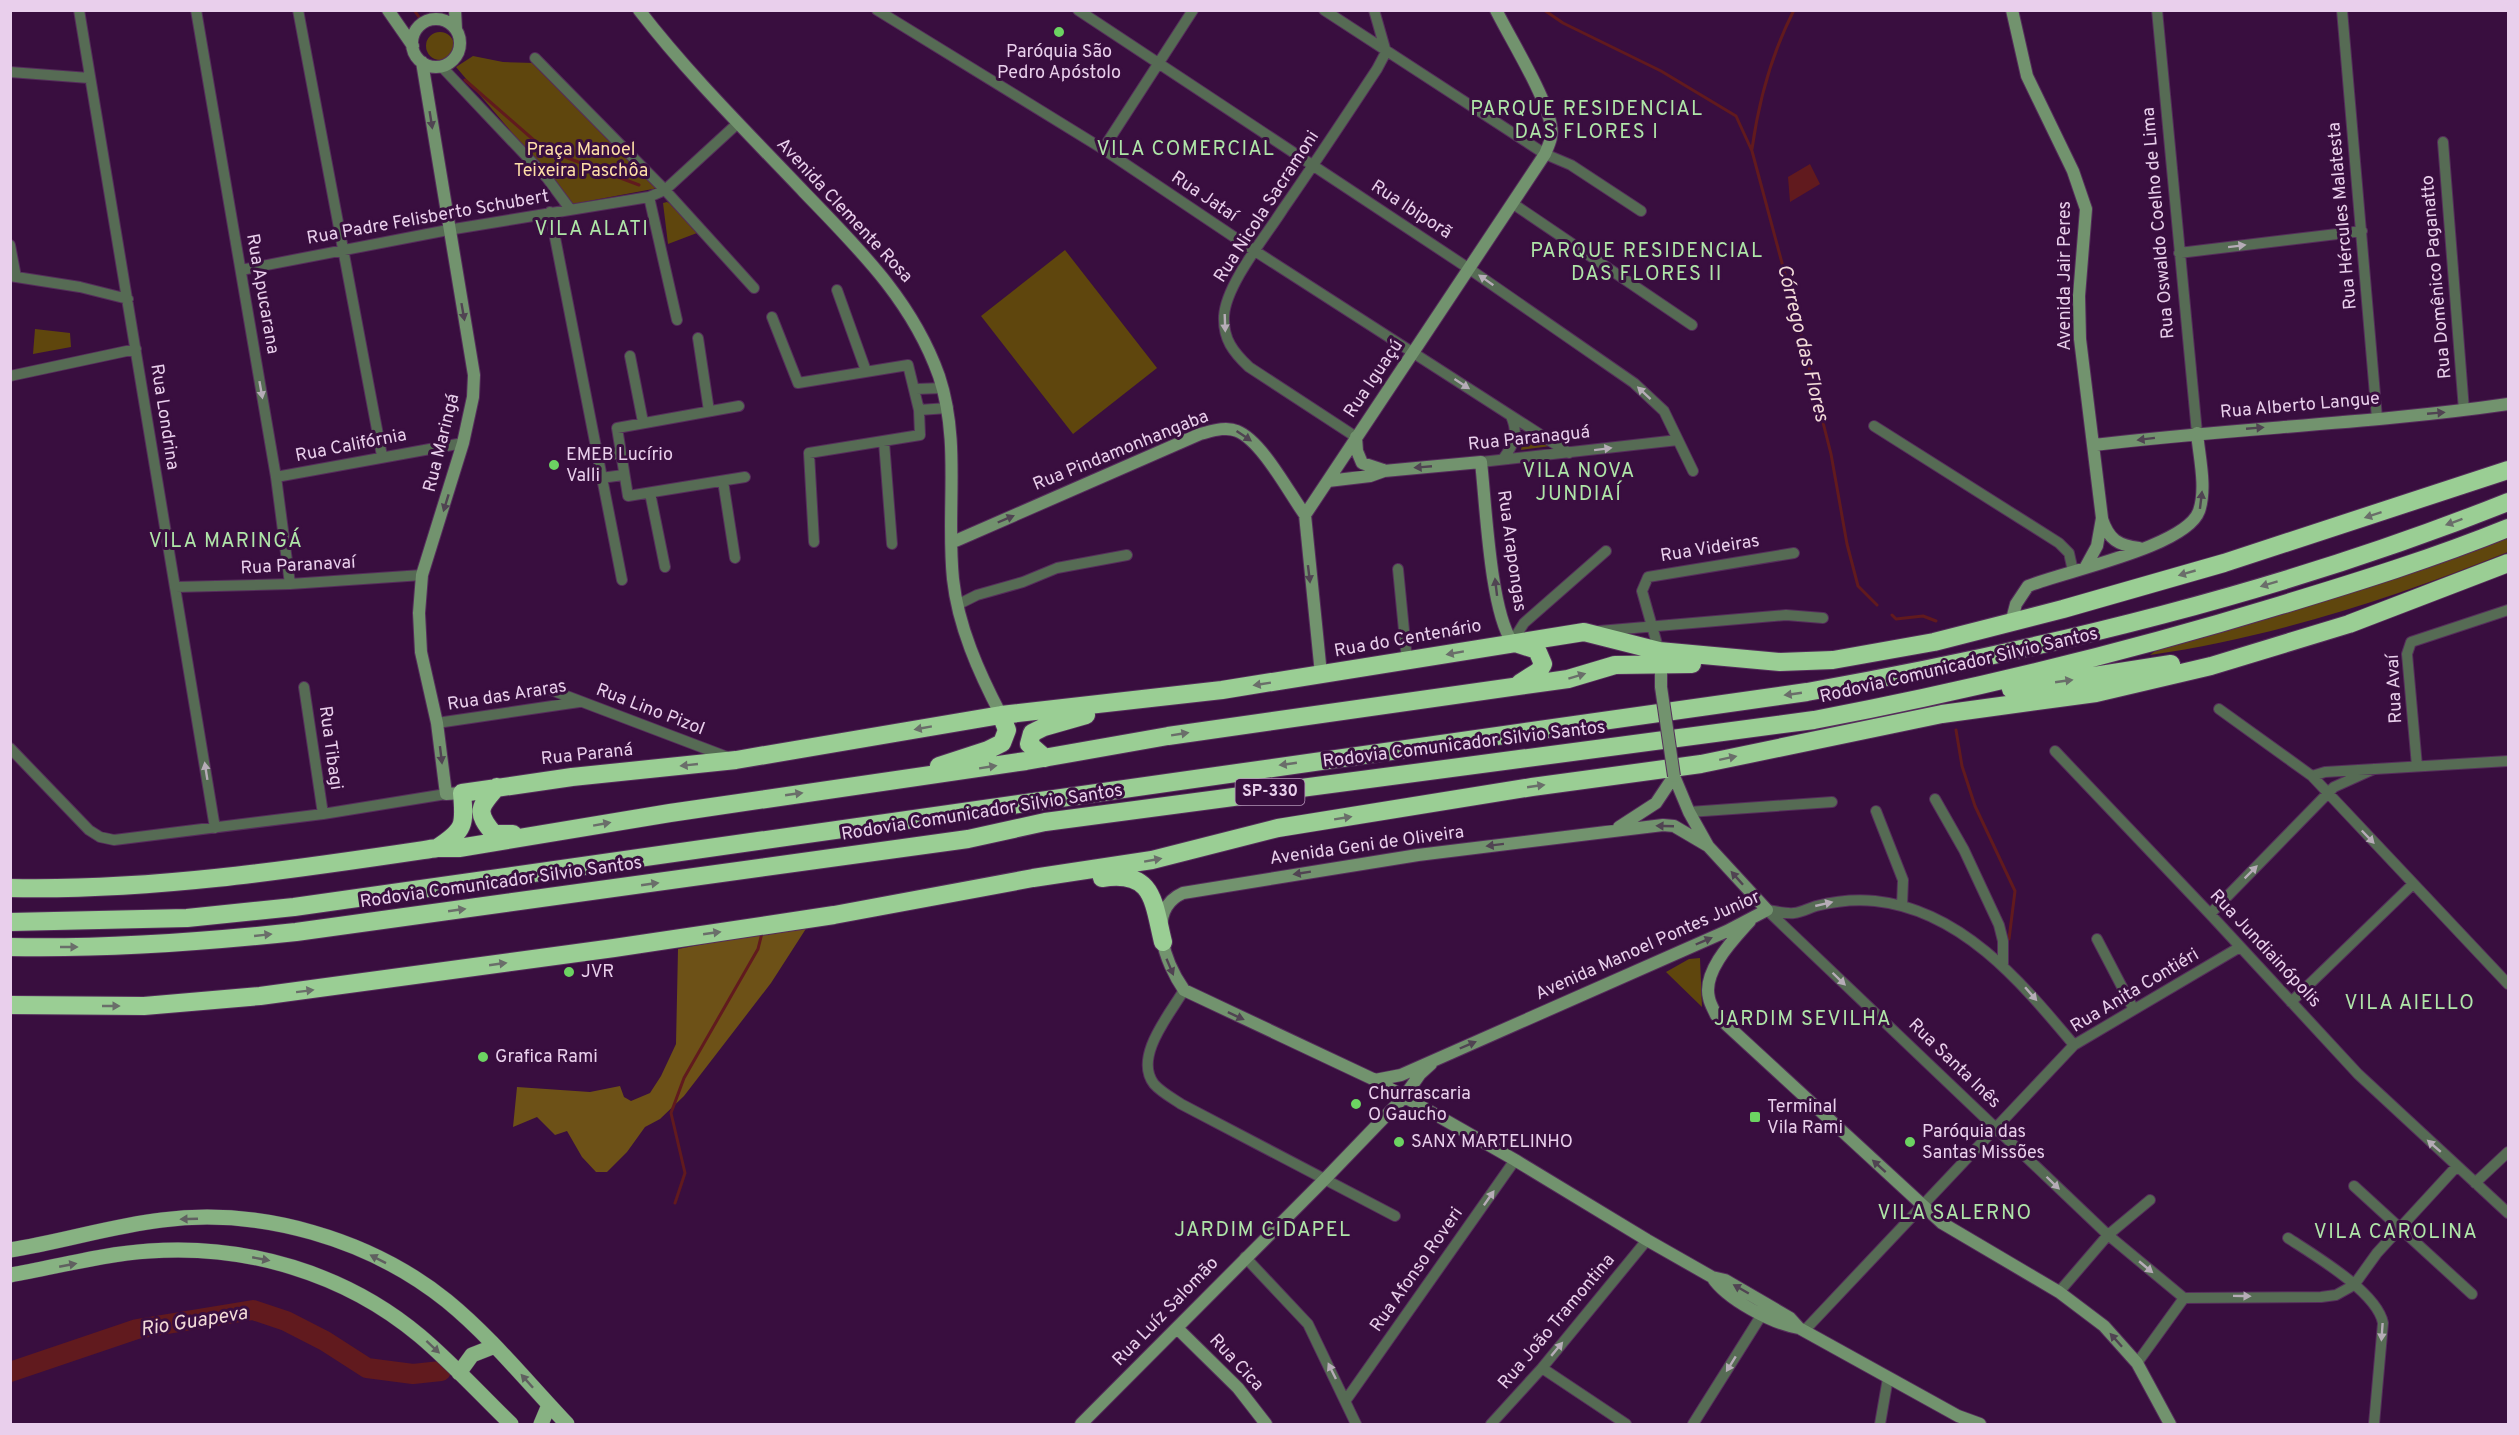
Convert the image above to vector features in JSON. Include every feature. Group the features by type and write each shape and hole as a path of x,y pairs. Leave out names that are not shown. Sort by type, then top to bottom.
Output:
{"highway":[{"path":"1584,632 1660,657 1780,662 1833,660 1889,651 2011,623 2224,563 2508,470"},
{"name":"Rodovia Comunicador Silvio Santos","path":"10,922 187,918 294,907 1807,692 1947,667 2189,608 2343,561 2508,502"},
{"name":"Rodovia Comunicador Silvio Santos","path":"10,947 101,947 192,942 307,930 968,839 1045,822 1814,720 1923,699 2195,631 2340,587 2508,528"},
{"path":"10,1005 144,1006 318,989 823,916 1033,878 1152,861 1278,828 1532,787 1701,764 1942,714 2096,693 2211,666 2349,624 2508,563"},
{"path":"1923,699 2007,690 2201,659 2306,631 2349,624"},
{"name":"Rua do Centenário","path":"1001,715 1154,699 1584,632"},
{"path":"1512,642 1537,650 1543,664 1539,670 1519,684"},
{"path":"10,888 159,885 437,848 459,848 874,783 1045,759 1168,736 1519,684 1568,679 1615,665 1640,663 1660,657"},
{"path":"1045,759 1029,744 1029,738 1038,730 1066,720 1154,699"},
{"path":"874,783 896,774 942,765 995,746 1006,736 1001,715"},
{"name":"Rua Paraná","path":"454,794 497,787 736,760 1001,715"},
{"path":"494,834 480,810 483,802 497,787"},
{"path":"454,794 465,820 476,833 544,834"},
{"path":"437,848 459,833 465,820"},
{"path":"1033,878 1056,886 1120,875 1134,877 1144,886 1155,903 1163,942"}],"main road":[{"path":"10,1250 164,1220 212,1218 284,1225 348,1245 415,1279 445,1300 495,1346 567,1425"},
{"path":"10,1269 41,1264 45,1259 48,1243"},
{"path":"10,1275 147,1251 210,1251 275,1262 333,1282 392,1314 420,1336 511,1425"},
{"path":"459,1373 472,1355 495,1346"},
{"path":"541,1425 549,1405"}],"street":[{"name":"Rua Londrina","path":"79,10 215,828"},
{"name":"Rua Apucarana","path":"196,10 276,477 290,584"},
{"path":"298,10 382,456"},
{"path":"388,10 422,62 441,66 547,177 570,209"},
{"path":"441,66 457,54 460,41 456,29 455,10"},
{"name":"Avenida Clemente Rosa","path":"639,10 738,123 875,267 900,299 920,332 943,388 948,408 952,465 952,542 957,605 983,675 1001,715"},
{"name":"Rua Jataí","path":"877,10 1103,149 1255,251 1569,453"},
{"name":"Rua Ibiporã","path":"1078,10 1468,268 1634,383 1664,411 1693,471"},
{"path":"1103,149 1193,10"},
{"path":"1324,10 1545,154 1571,165 1641,211"},
{"path":"1374,10 1386,52"},
{"name":"Rua Iguaçú","path":"1305,515 1545,154 1551,139 1551,125 1542,102 1496,10"},
{"name":"Avenida Jair Peres","path":"2012,10 2027,76 2073,171 2086,209 2079,296 2080,328 2102,518 2107,534 2113,540 2126,546 2144,549"},
{"name":"Rua Oswaldo Coelho de Lima","path":"2157,10 2197,433"},
{"name":"Rua Hércules Malatesta","path":"2342,10 2377,418"},
{"path":"413,46 413,38 420,25 436,15 456,29"},
{"name":"Rua Nicola Sacramoni","path":"1356,437 1249,367 1234,353 1226,338 1224,316 1227,301 1255,251 1377,69 1386,52"},
{"path":"535,58 665,190 754,288"},
{"name":"Rua Maringá","path":"422,62 448,230 474,375 463,443 422,575 418,613 421,652 454,794"},
{"path":"10,72 89,78"},
{"name":"Rua Padre Felisberto Schubert","path":"241,270 448,230 649,197 665,190 738,123"},
{"name":"Rua Domênico Paganatto","path":"2443,142 2464,410"},
{"path":"649,197 677,320"},
{"path":"1512,203 1692,325"},
{"path":"550,213 622,580"},
{"path":"2179,253 2362,231"},
{"path":"10,245 13,277 80,287 128,299"},
{"path":"837,290 866,371"},
{"path":"772,317 798,383 908,365 916,389 920,435 809,453 814,542"},
{"path":"698,338 709,411"},
{"path":"10,376 136,349"},
{"path":"630,356 644,422"},
{"path":"916,389 943,388"},
{"name":"Rua Alberto Langue","path":"2094,445 2508,404"},
{"path":"739,406 617,428 619,453 628,496 745,477"},
{"path":"919,410 948,408"},
{"path":"1503,459 1514,444 1516,434 1511,416"},
{"path":"1874,426 2059,543 2069,553 2079,569"},
{"name":"Rua Pindamonhangaba","path":"952,542 1200,434 1221,429 1237,430 1253,442 1305,515"},
{"path":"2011,623 2016,604 2028,586 2144,549 2179,532 2193,522 2199,512 2203,496 2197,433"},
{"path":"1356,437 1357,451 1362,463 1384,471"},
{"name":"Rua Paranaguá","path":"1328,481 1370,476 1384,471 1678,440"},
{"path":"884,442 892,544"},
{"name":"Rua Califórnia","path":"276,477 463,443"},
{"name":"Rua Califórnia","path":"433,448 448,454 457,463"},
{"path":"597,458 619,453"},
{"name":"Rua Arapongas","path":"1481,462 1497,594 1502,622 1512,642"},
{"path":"601,478 623,475"},
{"path":"723,481 735,558"},
{"path":"650,493 664,567"},
{"path":"1305,515 1321,674"},
{"name":"Avenida Jair Peres","path":"2079,569 2097,546 2102,518"},
{"path":"1512,642 1524,623 1606,551"},
{"name":"Rua Videiras","path":"1651,626 1642,591 1648,577 1794,553"},
{"path":"957,605 976,595 1023,582 1057,567 1126,555"},
{"path":"1398,569 1407,661"},
{"name":"Rua Paranavaí","path":"175,587 290,584 422,575"},
{"name":"Rua Avaí","path":"2417,766 2407,654 2411,642 2508,610"},
{"name":"Rua do Centenário","path":"1584,632 1786,615 1823,618"},
{"path":"1651,626 1660,657 1661,687 1674,776 1689,812 1708,846"},
{"path":"1640,663 1652,672 1661,687"},
{"name":"Rua Tibagi","path":"304,687 323,814"},
{"name":"Rua Lino Pizol","path":"551,690 736,760"},
{"name":"Rua das Araras","path":"437,723 582,702"},
{"path":"2218,709 2312,776 2327,795 2508,984"},
{"name":"Rua Paraná","path":"10,748 88,830 100,837 114,840 323,814 454,794"},
{"name":"Rua Jundiainópolis","path":"2055,752 2210,914 2358,1074 2508,1213"},
{"path":"2312,776 2325,772 2508,761"},
{"path":"2210,914 2327,795 2342,783 2374,769"},
{"path":"1616,830 1656,803 1674,776"},
{"path":"1935,799 1964,850 1999,924 2003,941 2003,964"},
{"path":"1689,812 1832,802"},
{"path":"1876,811 1903,880 1902,906"},
{"name":"Avenida Geni de Oliveira","path":"1184,990 1167,962 1162,921 1164,909 1171,898 1183,893 1418,855 1616,830 1674,826 1708,846"},
{"name":"Rua Santa Inês","path":"1708,846 1767,910 1995,1128 2108,1235 2184,1298"},
{"path":"2291,1002 2413,884"},
{"name":"Avenida Manoel Pontes Junior","path":"1375,1080 1401,1075 1750,921 1767,910 1794,913 1840,900 1875,901 1902,906 1960,933 2003,964 2074,1045"},
{"path":"1750,921 1728,946 1708,985 1708,996 1716,1015 1922,1206 1959,1235 2059,1292 2104,1326 2137,1364 2170,1425"},
{"path":"2097,939 2133,1008"},
{"name":"Rua Anita Contiéri","path":"1801,1329 1922,1206 2074,1045 2133,1008 2240,947"},
{"path":"1395,1216 1181,1104 1152,1082 1147,1071 1150,1049 1184,990 1375,1080 1515,1160 1647,1240 1712,1277 1725,1280 1782,1326 1801,1329 1958,1416 1980,1425"},
{"name":"Rua Luíz Salomão","path":"1081,1425 1245,1257 1325,1179 1404,1097 1420,1074 1439,1057"},
{"path":"2475,1184 2508,1152"},
{"name":"Rua Afonso Roveri","path":"1346,1400 1515,1160"},
{"path":"2137,1364 2184,1298 2321,1298 2336,1295 2354,1285 2364,1269 2457,1166"},
{"path":"2354,1186 2472,1294"},
{"path":"2059,1292 2108,1235 2150,1200"},
{"path":"2288,1238 2354,1285 2377,1305 2383,1323 2374,1425"},
{"name":"Rua João Tramontina","path":"1491,1425 1542,1368 1647,1240"},
{"path":"1245,1257 1308,1324 1356,1425"},
{"path":"1693,1425 1765,1310"},
{"name":"Rua Cica","path":"1177,1328 1238,1388 1266,1425"},
{"path":"1542,1368 1626,1425"},
{"path":"1880,1425 1888,1378"}],"green space":[{"path":"440,32 450,36 454,46 450,56 440,60 430,56 426,46 430,36"},
{"name":"Praça Manoel Teixeira Paschôa","path":"473,56 503,62 534,63 658,188 573,204 456,67"},
{"path":"667,202 697,233 668,244 663,203"},
{"path":"1065,250 1157,368 1073,434 981,316"},
{"path":"35,329 70,333 71,347 33,354"},
{"path":"1525,430 1551,446 1521,450"},
{"path":"2508,535 2508,552 2377,600 2242,638 2150,655 2159,648"},
{"path":"1700,958 1702,1007 1666,972 1689,959"}],"shaded area":[{"path":"1810,164 1820,184 1790,202 1788,177"},
{"path":"809,924 771,983 684,1096 660,1119 645,1127 627,1152 607,1172 596,1172 582,1157 567,1131 555,1135 537,1117 513,1127 517,1087 590,1092 620,1086 624,1097 631,1101 650,1093 676,1044 678,949"}],"waterway":[{"path":"414,10 419,17"},
{"name":"Córrego das Flores","path":"1544,10 1563,23 1661,71 1736,116 1752,151 1793,304 1831,454 1847,544 1858,586 1877,605"},
{"path":"1752,149 1767,78 1794,10"},
{"path":"465,80 544,149 639,185"},
{"name":"Córrego das Flores","path":"1892,615 1896,619 1923,616 1936,621"},
{"name":"Córrego das Flores","path":"1956,730 1962,766 1975,806 2015,891 2009,939"},
{"path":"675,1203 685,1173 671,1113 684,1078 758,949 762,933"},
{"name":"Rio Guapeva","path":"10,1372 137,1329 253,1310 286,1321 325,1341 367,1368 413,1374 441,1371"}],"place":[{"name":"Paróquia São Pedro Apóstolo","path":"1059,32"},
{"name":"EMEB Lucírio Valli","path":"554,465"},
{"name":"JVR","path":"569,972"},
{"name":"Grafica Rami","path":"483,1057"},
{"name":"Churrascaria O Gaucho","path":"1356,1104"},
{"name":"Terminal Vila Rami","path":"1755,1117"},
{"name":"SANX MARTELINHO","path":"1399,1142"},
{"name":"Paróquia das Santas Missões","path":"1910,1142"}],"district":[{"name":"PARQUE RESIDENCIAL DAS FLORES I","path":"1587,122"},
{"name":"VILA COMERCIAL","path":"1186,150"},
{"name":"VILA ALATI","path":"592,230"},
{"name":"PARQUE RESIDENCIAL DAS FLORES II","path":"1647,264"},
{"name":"VILA NOVA JUNDIAÍ","path":"1579,484"},
{"name":"VILA MARINGÁ","path":"226,542"},
{"name":"VILA AIELLO","path":"2410,1004"},
{"name":"JARDIM SEVILHA","path":"1803,1020"},
{"name":"VILA SALERNO","path":"1955,1214"},
{"name":"JARDIM CIDAPEL","path":"1263,1231"},
{"name":"VILA CAROLINA","path":"2396,1233"}]}
